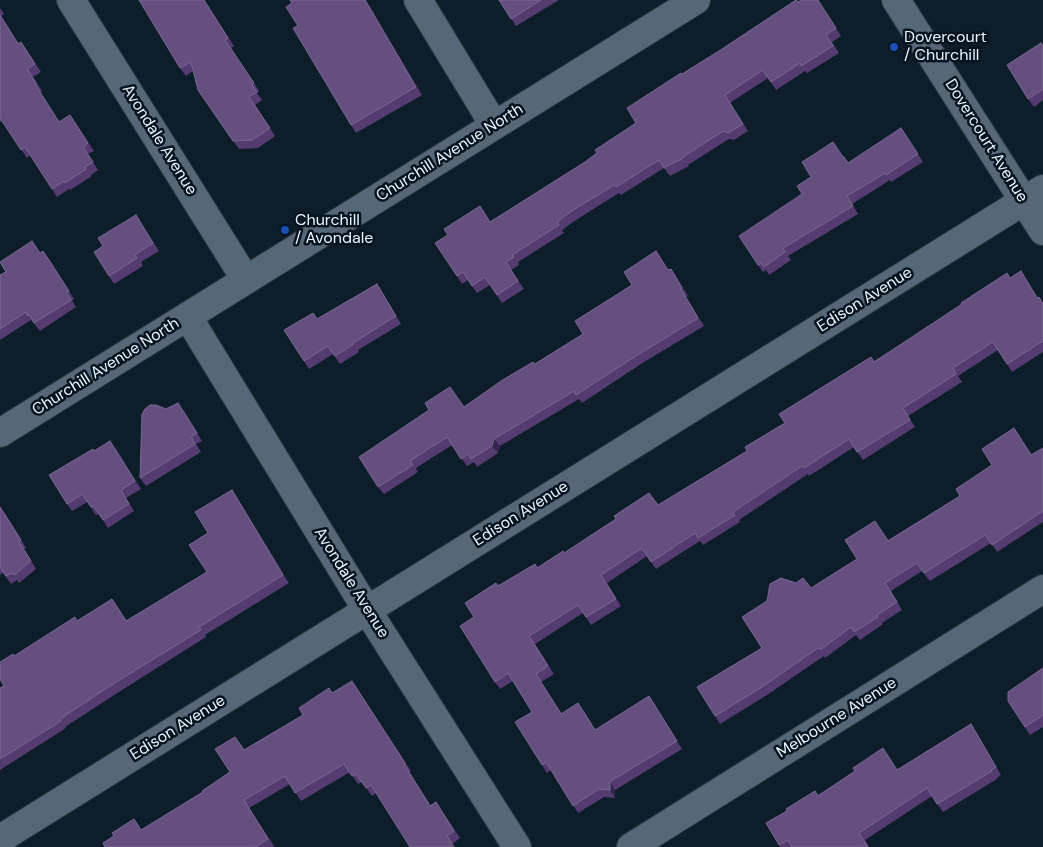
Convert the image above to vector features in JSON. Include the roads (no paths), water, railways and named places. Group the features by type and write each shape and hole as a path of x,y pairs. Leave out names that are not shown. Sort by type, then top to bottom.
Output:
{"street":[{"name":"Avondale Avenue","path":"71,0 246,280"},
{"path":"418,0 494,125"},
{"name":"Churchill Avenue North","path":"0,433 696,0"},
{"name":"Dovercourt Avenue","path":"896,0 1034,195 1043,231"},
{"name":"Edison Avenue","path":"0,839 1034,195"},
{"name":"Avondale Avenue","path":"188,317 367,610 517,847"},
{"name":"Melbourne Avenue","path":"631,847 1043,590"}],"place":[{"name":"Dovercourt / Churchill","path":"894,47"},
{"name":"Churchill / Avondale","path":"285,230"}]}
